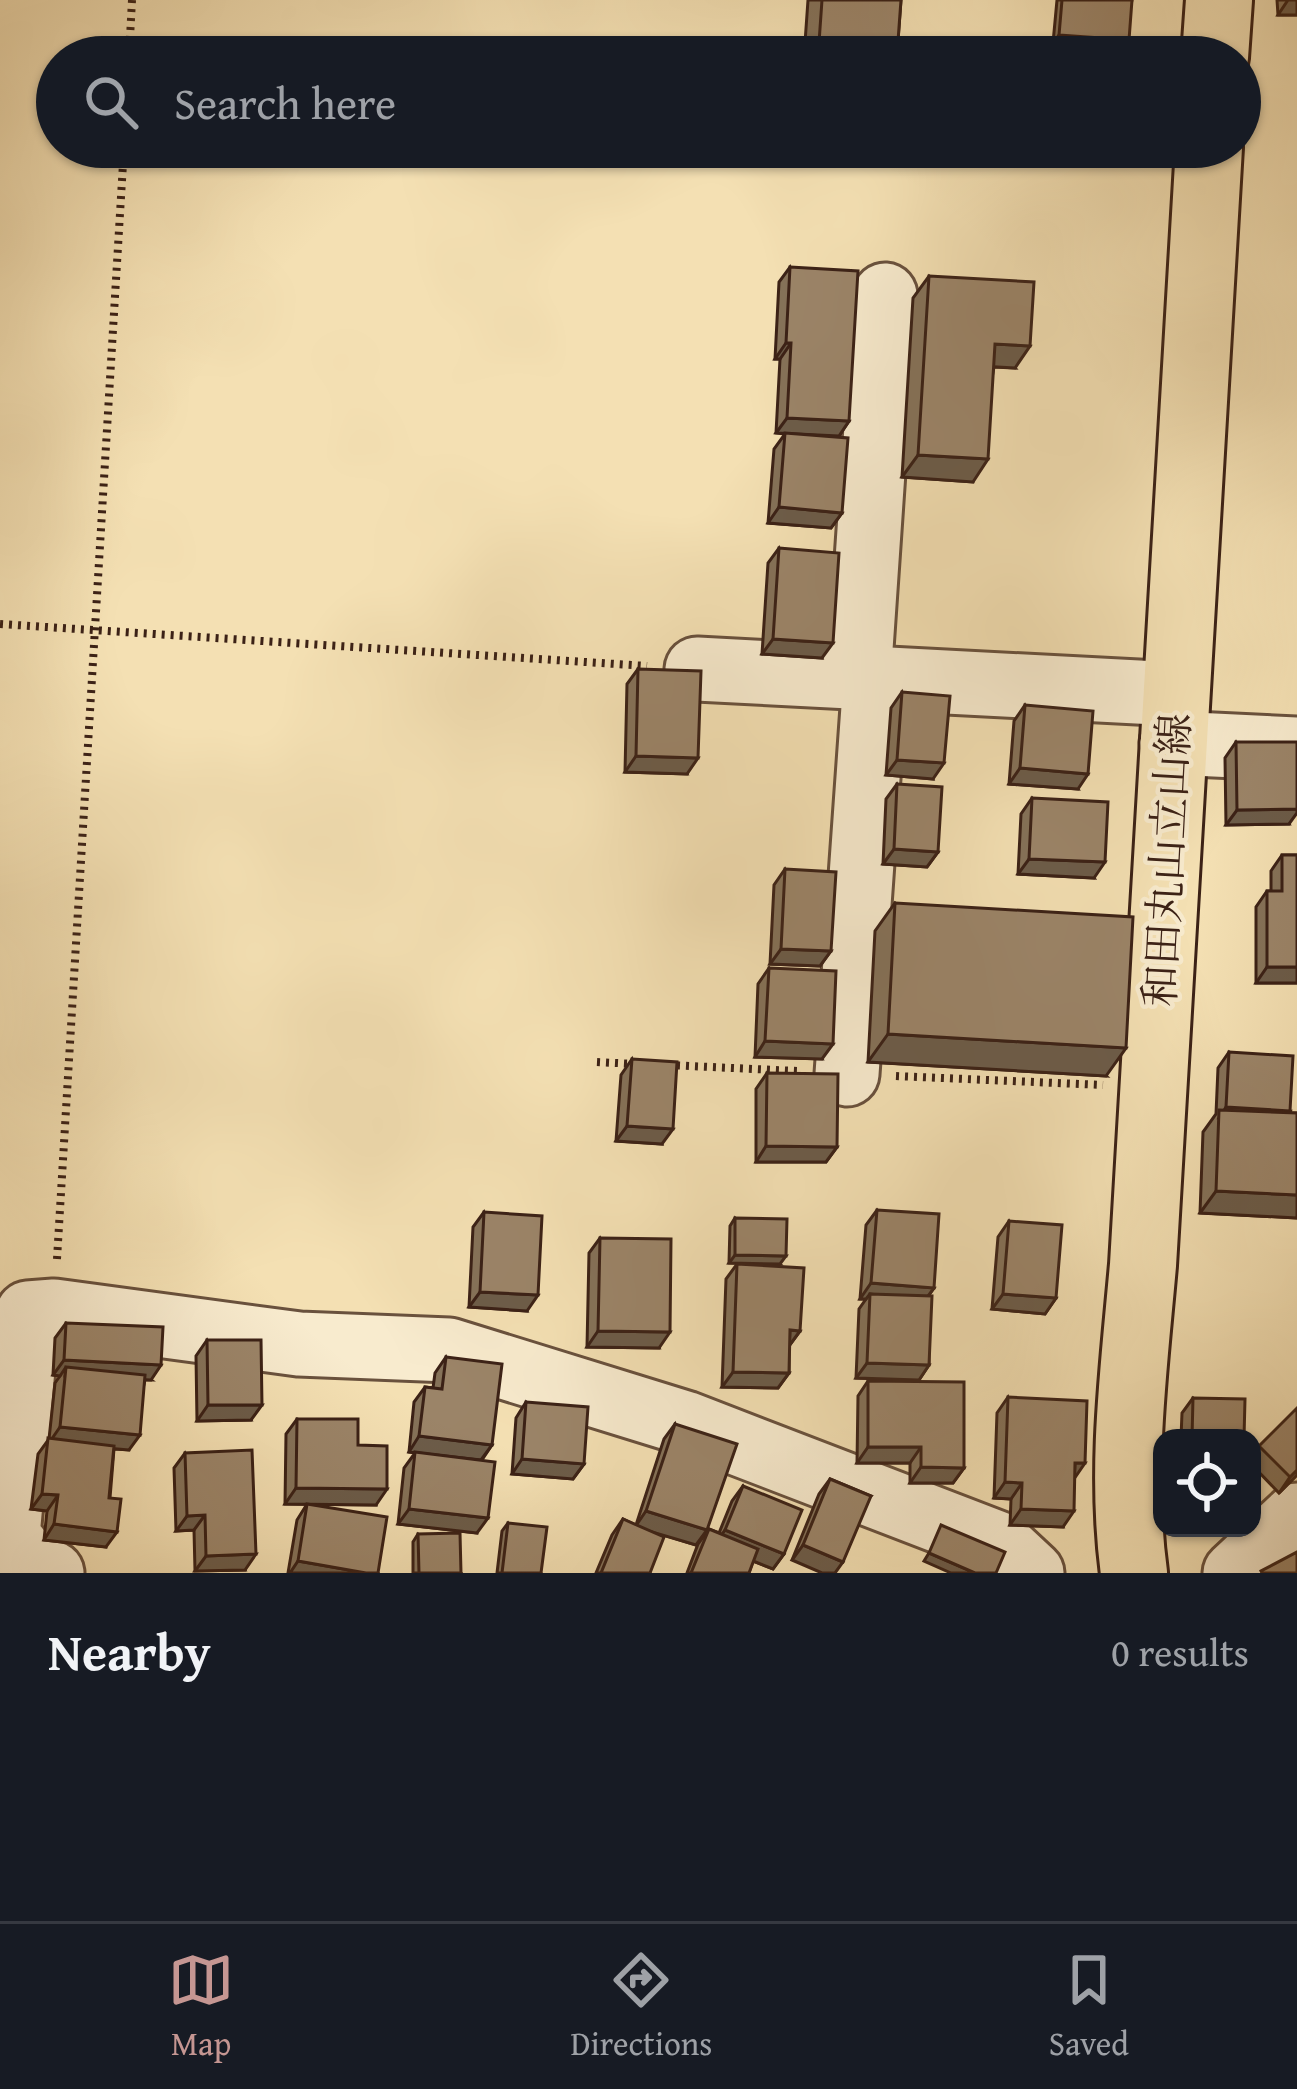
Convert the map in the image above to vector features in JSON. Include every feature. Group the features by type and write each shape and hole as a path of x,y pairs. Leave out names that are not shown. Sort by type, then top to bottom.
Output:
{"main road":[{"path":"1216,36 1219,0"},
{"name":"和田丸山立山線","path":"1134,1573 1129,1533 1129,1428 1143,1264 1208,168"}],"street":[{"path":"847,1074 885,295"},
{"path":"697,669 867,678 1174,719 1297,748"},
{"path":"52,1573 34,1568 8,1536 28,1313 53,1311 299,1344 449,1350 706,1431 1002,1545 1032,1573"},
{"path":"1234,1573 1297,1515"}],"path":[{"path":"130,36 133,0"},
{"path":"53,1311 123,168"},
{"path":"0,624 697,669"}],"building":[{"path":"822,0 901,0 898,36 819,36"},
{"path":"1062,0 1132,0 1129,36 1059,35"},
{"path":"790,267 858,271 849,421 787,418"},
{"path":"929,276 1034,282 1030,346 995,344 988,459 918,455"},
{"path":"785,433 848,438 842,513 779,507"},
{"path":"779,548 839,553 833,643 773,639"},
{"path":"638,669 701,671 698,758 636,756"},
{"path":"902,692 950,696 944,763 897,760"},
{"path":"1025,705 1093,711 1088,774 1020,768"},
{"path":"1236,742 1297,742 1297,809 1237,810"},
{"path":"897,784 942,787 938,852 894,849"},
{"path":"1032,798 1108,802 1105,862 1029,859"},
{"path":"1282,855 1297,855 1297,967 1267,967 1267,891 1282,891"},
{"path":"785,869 836,872 831,951 781,949"},
{"path":"895,903 1133,917 1126,1048 888,1034"},
{"path":"769,968 836,971 833,1044 765,1041"},
{"path":"1229,1052 1293,1056 1290,1111 1226,1107"},
{"path":"632,1059 677,1062 673,1129 627,1126"},
{"path":"767,1073 838,1074 837,1147 766,1146"},
{"path":"1219,1110 1297,1113 1297,1195 1216,1191"},
{"path":"877,1210 939,1214 934,1288 871,1283"},
{"path":"484,1212 542,1216 538,1295 480,1292"},
{"path":"735,1218 787,1219 786,1256 735,1255"},
{"path":"1009,1221 1062,1225 1056,1298 1003,1294"},
{"path":"600,1238 671,1239 670,1332 598,1331"},
{"path":"737,1264 804,1268 800,1331 790,1330 789,1373 733,1372"},
{"path":"870,1294 932,1296 929,1365 867,1363"},
{"path":"66,1323 163,1327 161,1365 64,1360"},
{"path":"207,1340 261,1340 262,1405 208,1405"},
{"path":"446,1357 502,1364 492,1445 419,1436 425,1387 442,1389"},
{"path":"66,1367 145,1375 140,1435 60,1427"},
{"path":"868,1381 964,1382 964,1468 921,1467 921,1447 868,1447"},
{"path":"1008,1397 1087,1401 1085,1463 1075,1463 1074,1511 1021,1509 1022,1483 1005,1482"},
{"path":"1193,1398 1245,1399 1244,1429 1192,1429"},
{"path":"526,1402 588,1407 584,1464 522,1459"},
{"path":"1297,1408 1297,1470 1290,1477 1261,1444"},
{"path":"297,1419 358,1419 358,1445 387,1446 387,1489 296,1488"},
{"path":"675,1424 737,1444 707,1530 646,1511"},
{"path":"48,1438 114,1446 109,1498 121,1499 117,1532 54,1524 58,1495 42,1494"},
{"path":"252,1450 256,1554 206,1556 205,1515 187,1516 185,1453"},
{"path":"415,1452 495,1462 488,1518 409,1509"},
{"path":"830,1479 871,1496 843,1562 803,1545"},
{"path":"743,1486 802,1510 784,1554 725,1530"},
{"path":"307,1504 387,1517 378,1573 298,1561"},
{"path":"623,1519 664,1537 650,1573 601,1573"},
{"path":"508,1523 547,1527 541,1573 502,1573"},
{"path":"941,1525 1005,1552 996,1573 975,1573 929,1553"},
{"path":"709,1529 758,1549 749,1573 691,1573"},
{"path":"460,1533 461,1573 419,1573 418,1534"},
{"path":"1297,1552 1297,1573 1262,1573 1261,1571"}]}
